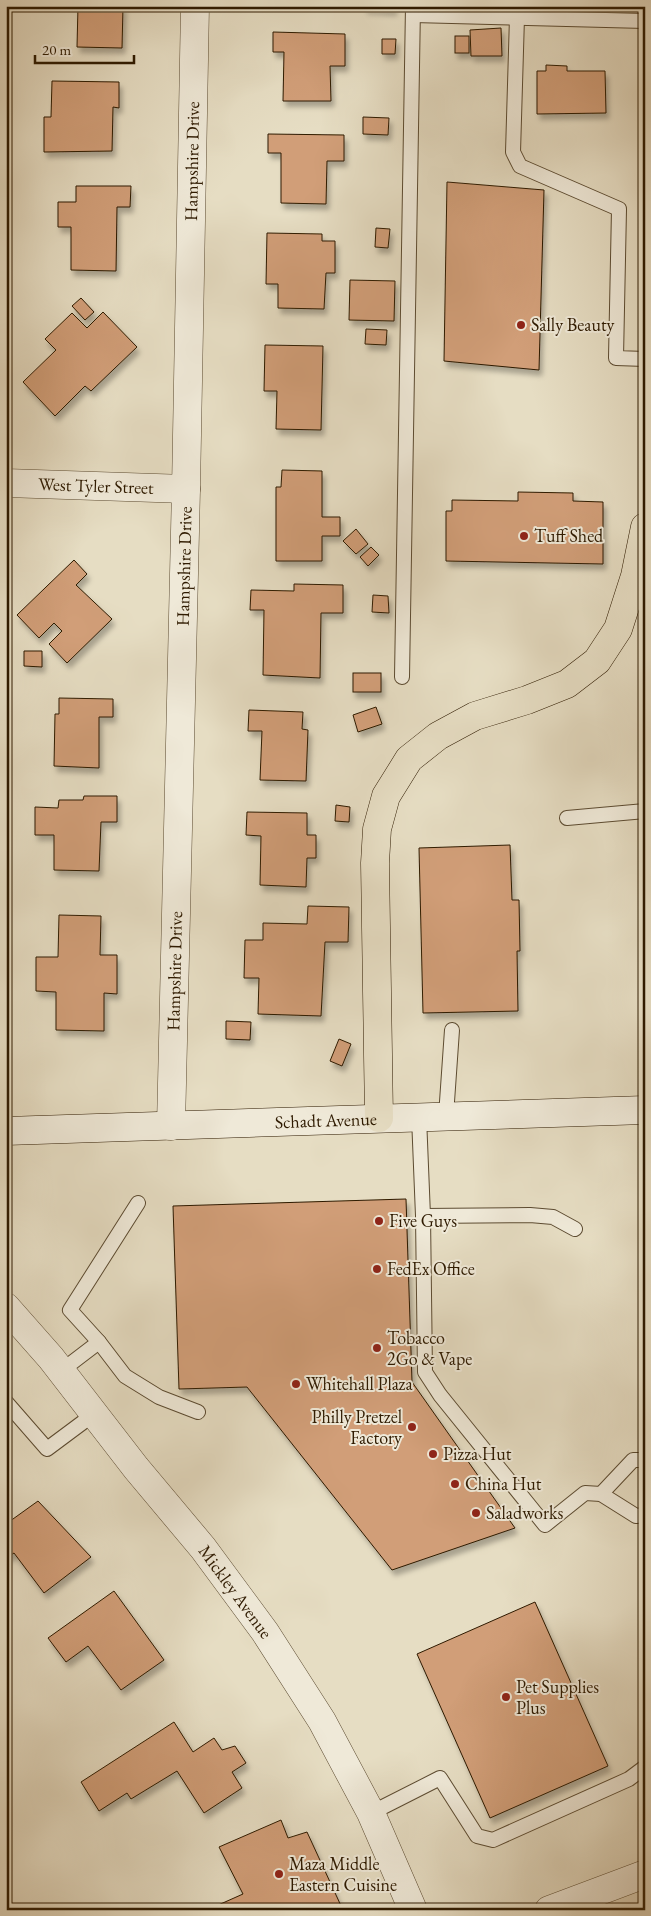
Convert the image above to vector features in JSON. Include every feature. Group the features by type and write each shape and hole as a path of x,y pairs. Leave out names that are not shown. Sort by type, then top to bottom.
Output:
{"highway":[{"path":"379,1118 375,863 377,829 386,796 409,759 438,736 476,716 527,700 567,684 596,661 618,629 635,576 645,527"}],"street":[{"name":"Hampshire Drive","path":"171,1126 195,6"},
{"name":"West Tyler Street","path":"6,483 186,489"},
{"name":"Schadt Avenue","path":"6,1131 645,1110"},
{"name":"Mickley Avenue","path":"6,1307 61,1371 136,1468 203,1548 265,1632 322,1721 371,1813 413,1910"},
{"path":"549,1910 645,1874"}],"lane":[{"path":"402,677 413,11 517,17 645,20"},
{"path":"517,17 512,152 520,166 619,209 616,358 645,359"},
{"path":"567,818 645,811"},
{"path":"446,1116 452,1030"},
{"path":"419,1117 423,1216 425,1372 440,1395 545,1525 585,1493 601,1494 636,1516 645,1515"},
{"path":"138,1204 70,1310 99,1342 125,1376 159,1397 198,1412"},
{"path":"423,1216 530,1215 553,1218 575,1230"},
{"path":"61,1371 99,1342"},
{"path":"6,1402 47,1449 94,1414"},
{"path":"601,1494 632,1460 645,1460"},
{"path":"371,1813 440,1778 477,1836 493,1840 629,1779 645,1767"}],"building":[{"path":"78,6 123,6 122,48 77,47"},
{"path":"364,6 394,6 394,10 364,8"},
{"path":"501,28 502,56 471,56 470,30"},
{"path":"273,32 345,34 345,66 330,66 331,101 283,101 284,52 273,52"},
{"path":"455,36 469,36 469,53 455,53"},
{"path":"382,39 396,39 395,54 382,54"},
{"path":"546,65 567,66 567,71 605,71 606,113 537,114 537,71 546,71"},
{"path":"52,81 119,82 119,108 113,107 112,151 44,152 44,117 51,117"},
{"path":"363,117 389,118 388,135 363,134"},
{"path":"268,134 344,135 344,161 327,161 326,204 281,203 281,153 268,153"},
{"path":"447,182 544,190 539,370 444,361"},
{"path":"76,186 131,186 130,207 117,207 116,271 71,270 71,227 58,227 58,202 76,202"},
{"path":"376,228 390,229 388,248 375,247"},
{"path":"267,233 322,234 322,241 335,241 335,273 326,273 324,309 278,308 278,284 266,284"},
{"path":"350,280 395,281 394,321 349,320"},
{"path":"81,298 94,312 85,320 72,306"},
{"path":"103,312 137,347 91,391 85,386 55,416 23,382 56,350 45,339 72,313 87,328"},
{"path":"366,329 387,330 386,345 365,344"},
{"path":"265,345 323,346 321,430 276,429 277,391 264,391"},
{"path":"282,470 322,471 322,517 340,517 340,536 322,536 322,561 276,561 276,487 281,487"},
{"name":"Tuff Shed","path":"518,492 573,493 573,501 603,502 603,564 446,561 446,511 452,511 452,500 518,501"},
{"path":"356,529 368,544 356,554 343,541"},
{"path":"371,547 379,555 368,566 360,557"},
{"path":"74,560 87,574 76,585 112,619 67,663 49,644 62,631 54,623 39,638 17,615"},
{"path":"294,584 343,585 343,613 321,613 320,678 263,675 264,610 250,610 251,590 294,591"},
{"path":"373,595 388,596 389,613 372,612"},
{"path":"24,651 42,651 42,667 24,666"},
{"path":"353,673 381,673 381,692 353,692"},
{"path":"59,698 113,699 113,717 99,717 99,768 54,766 55,714 59,714"},
{"path":"376,707 382,724 358,732 353,715"},
{"path":"249,710 303,712 302,729 308,730 306,781 260,780 262,731 248,731"},
{"path":"84,796 117,796 117,822 101,822 99,871 54,870 54,835 35,835 35,807 58,808 59,800 83,800"},
{"path":"336,805 350,807 349,822 335,821"},
{"path":"247,812 307,813 307,835 316,835 316,858 307,858 306,887 260,885 261,836 246,835"},
{"path":"510,845 512,900 519,900 520,951 517,951 518,1011 423,1013 419,848"},
{"path":"308,906 349,907 348,942 325,942 321,1016 258,1014 259,978 244,978 245,940 263,940 263,923 307,924"},
{"path":"59,915 101,916 100,955 117,955 117,994 104,993 104,1031 56,1030 56,992 36,991 36,957 58,957"},
{"path":"226,1021 251,1022 250,1040 226,1039"},
{"path":"339,1039 351,1044 342,1066 330,1061"},
{"name":"Whitehall Plaza","path":"406,1199 412,1382 515,1528 392,1570 247,1387 179,1389 173,1206"},
{"path":"38,1501 91,1557 44,1593 14,1553 6,1558 6,1524"},
{"path":"114,1591 164,1660 121,1690 88,1646 66,1662 48,1638"},
{"name":"Pet Supplies Plus","path":"535,1602 608,1766 490,1818 417,1654"},
{"path":"174,1722 193,1752 214,1738 222,1750 235,1746 246,1763 232,1772 242,1788 204,1813 177,1771 131,1799 127,1793 99,1811 81,1782"},
{"name":"Maza Middle Eastern Cuisine","path":"281,1820 288,1838 307,1832 342,1908 338,1910 207,1910 243,1894 219,1847"}],"place":[{"name":"Sally Beauty","path":"521,325"},
{"name":"Tuff Shed","path":"524,536"},
{"name":"Five Guys","path":"379,1221"},
{"name":"FedEx Office","path":"377,1269"},
{"name":"Tobacco 2Go & Vape","path":"377,1348"},
{"name":"Whitehall Plaza","path":"296,1384"},
{"name":"Philly Pretzel Factory","path":"412,1427"},
{"name":"Pizza Hut","path":"433,1454"},
{"name":"China Hut","path":"455,1484"},
{"name":"Saladworks","path":"476,1513"},
{"name":"Pet Supplies Plus","path":"506,1697"},
{"name":"Maza Middle Eastern Cuisine","path":"279,1874"}]}
